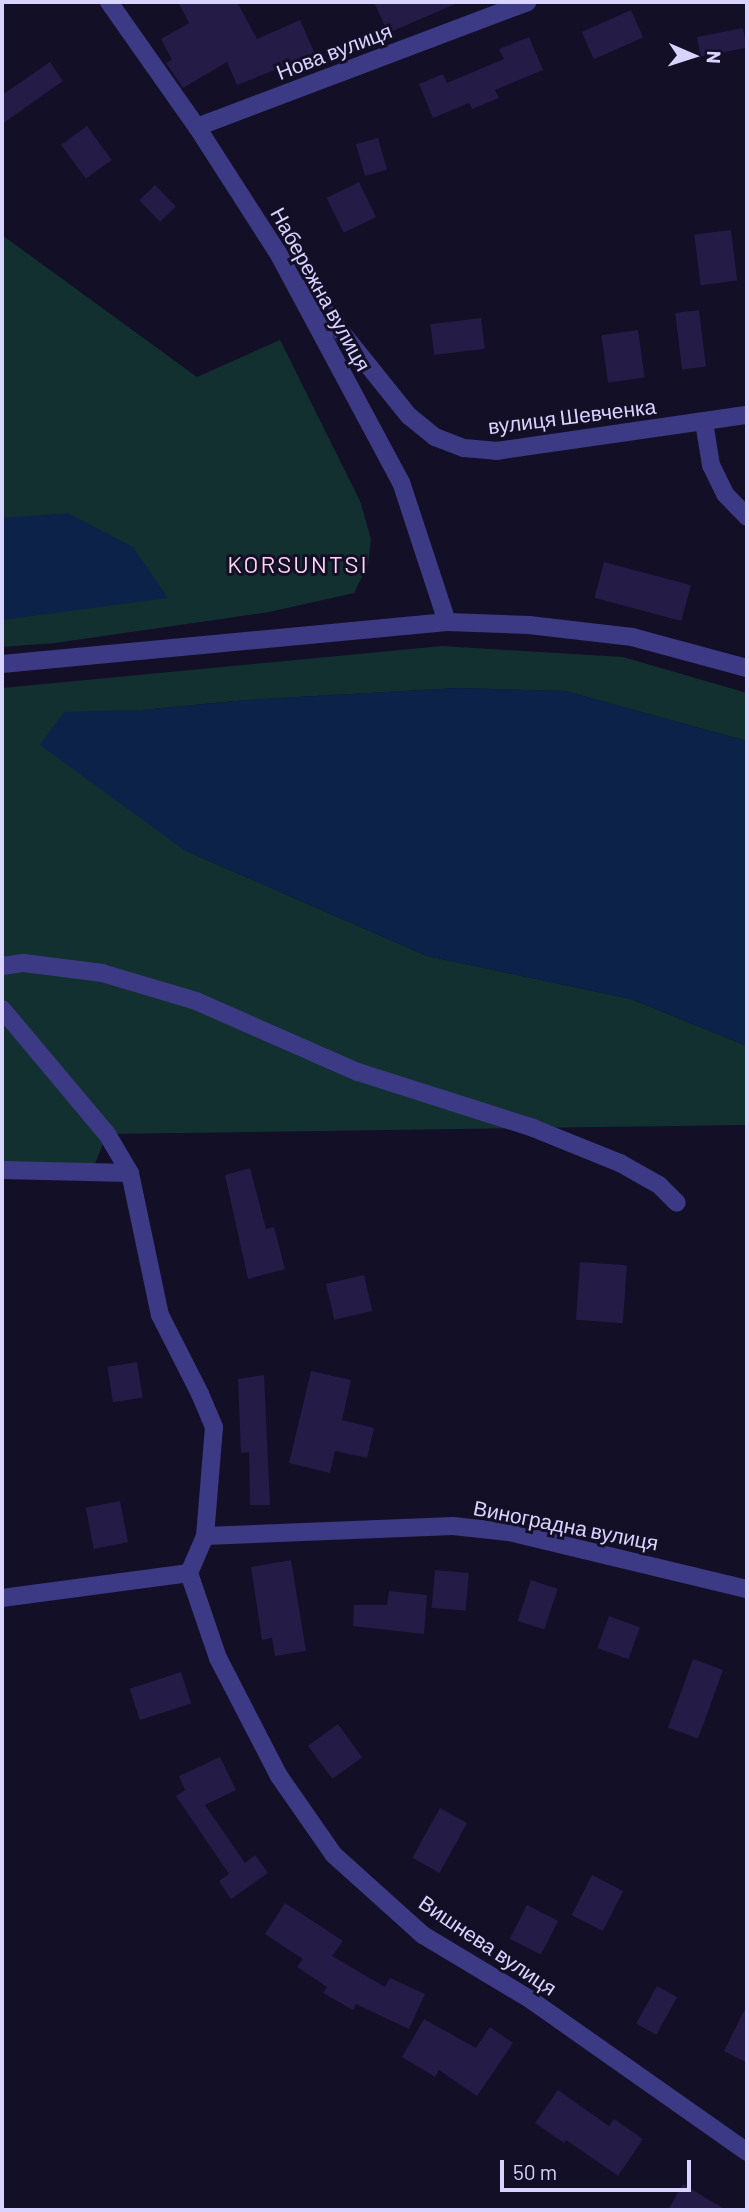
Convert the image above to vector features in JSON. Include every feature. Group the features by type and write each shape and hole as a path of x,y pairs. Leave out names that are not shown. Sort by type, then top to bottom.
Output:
{"street":[{"name":"Набережна вулиця","path":"109,2 197,127 278,253 401,482 447,622"},
{"name":"Нова вулиця","path":"197,127 527,2"},
{"name":"вулиця Шевченка","path":"278,253 409,416 435,437 464,448 496,451 747,415"},
{"path":"704,422 711,465 725,494 747,517"},
{"path":"2,664 447,622 529,625 632,637 747,668"},
{"path":"2,966 24,963 102,973 197,1001 358,1072 533,1128 620,1163 659,1185 677,1203"},
{"path":"2,1009 107,1134 130,1173 160,1315 214,1427 205,1536 188,1573 2,1598"},
{"path":"2,1170 130,1173"},
{"name":"Виноградна вулиця","path":"205,1536 453,1526 509,1532 747,1589"},
{"name":"Вишнева вулиця","path":"188,1573 218,1658 279,1776 334,1855 424,1935 531,2000 747,2152"}],"green space":[{"path":"2,235 197,377 280,340 360,501 371,539 368,565 354,593 269,612 55,643 2,647"},
{"path":"442,646 623,657 747,693 747,741 565,691 458,688 247,700 142,710 184,850 427,956 631,999 747,1046 747,1125 107,1134 92,1171 2,1170 2,688"}],"water":[{"path":"68,513 133,547 168,598 2,620 2,518"},
{"path":"458,688 565,691 747,741 747,1046 631,999 427,956 184,850 40,745 64,712 142,710 247,700"}],"building":[{"path":"178,2 237,2 257,39 300,20 316,56 284,71 282,67 237,85 227,62 183,88 166,63 172,60 161,39 189,23"},
{"path":"374,2 460,2 388,33"},
{"path":"631,10 643,37 594,59 582,32"},
{"path":"743,28 747,48 701,57 697,37"},
{"path":"529,37 543,70 495,90 499,98 472,109 469,103 433,118 419,84 443,74 447,83 504,59 499,49"},
{"path":"50,62 63,81 2,124 2,95"},
{"path":"87,126 112,160 86,179 61,145"},
{"path":"378,138 387,170 365,176 356,144"},
{"path":"359,182 376,217 344,233 327,198"},
{"path":"155,185 176,207 160,222 139,200"},
{"path":"731,230 737,281 700,285 694,235"},
{"path":"699,310 706,367 682,369 675,313"},
{"path":"481,318 485,349 434,355 430,324"},
{"path":"638,330 645,378 608,383 601,335"},
{"path":"604,562 691,585 681,621 594,598"},
{"path":"250,1168 266,1229 274,1227 285,1269 248,1279 225,1175"},
{"path":"580,1262 627,1265 623,1323 576,1320"},
{"path":"364,1275 372,1311 334,1320 326,1284"},
{"path":"137,1362 143,1398 113,1402 107,1367"},
{"path":"311,1371 351,1380 342,1420 374,1428 367,1458 335,1451 330,1473 289,1463"},
{"path":"264,1375 270,1505 250,1505 249,1452 241,1453 238,1379"},
{"path":"120,1501 128,1542 94,1549 86,1508"},
{"path":"291,1560 306,1651 275,1656 272,1638 262,1640 251,1567"},
{"path":"435,1570 469,1573 466,1611 432,1608"},
{"path":"531,1580 558,1589 544,1630 518,1621"},
{"path":"389,1591 427,1595 424,1634 353,1626 354,1605 387,1605"},
{"path":"609,1616 640,1627 628,1659 597,1648"},
{"path":"693,1659 723,1670 698,1739 668,1728"},
{"path":"181,1672 191,1703 140,1720 130,1689"},
{"path":"338,1724 362,1757 332,1779 308,1746"},
{"path":"220,1757 236,1790 205,1805 245,1863 255,1855 268,1873 231,1899 219,1881 229,1874 176,1796 185,1790 179,1776"},
{"path":"440,1808 467,1823 439,1873 412,1858"},
{"path":"592,1875 623,1891 603,1931 572,1915"},
{"path":"285,1903 343,1941 332,1956 385,1987 390,1978 425,1994 409,2029 356,2004 353,2010 323,1993 327,1987 297,1967 303,1959 265,1934"},
{"path":"527,1905 558,1921 541,1955 510,1939"},
{"path":"657,1986 677,1997 656,2035 636,2024"},
{"path":"747,2005 747,2063 724,2051"},
{"path":"424,2019 476,2048 490,2027 513,2043 477,2096 439,2070 435,2077 402,2057"},
{"path":"558,2090 609,2126 614,2119 643,2139 618,2176 566,2140 564,2143 535,2123"},
{"path":"683,2184 726,2210 668,2210"}],"district":[{"name":"KORSUNTSI","path":"298,564"}]}
